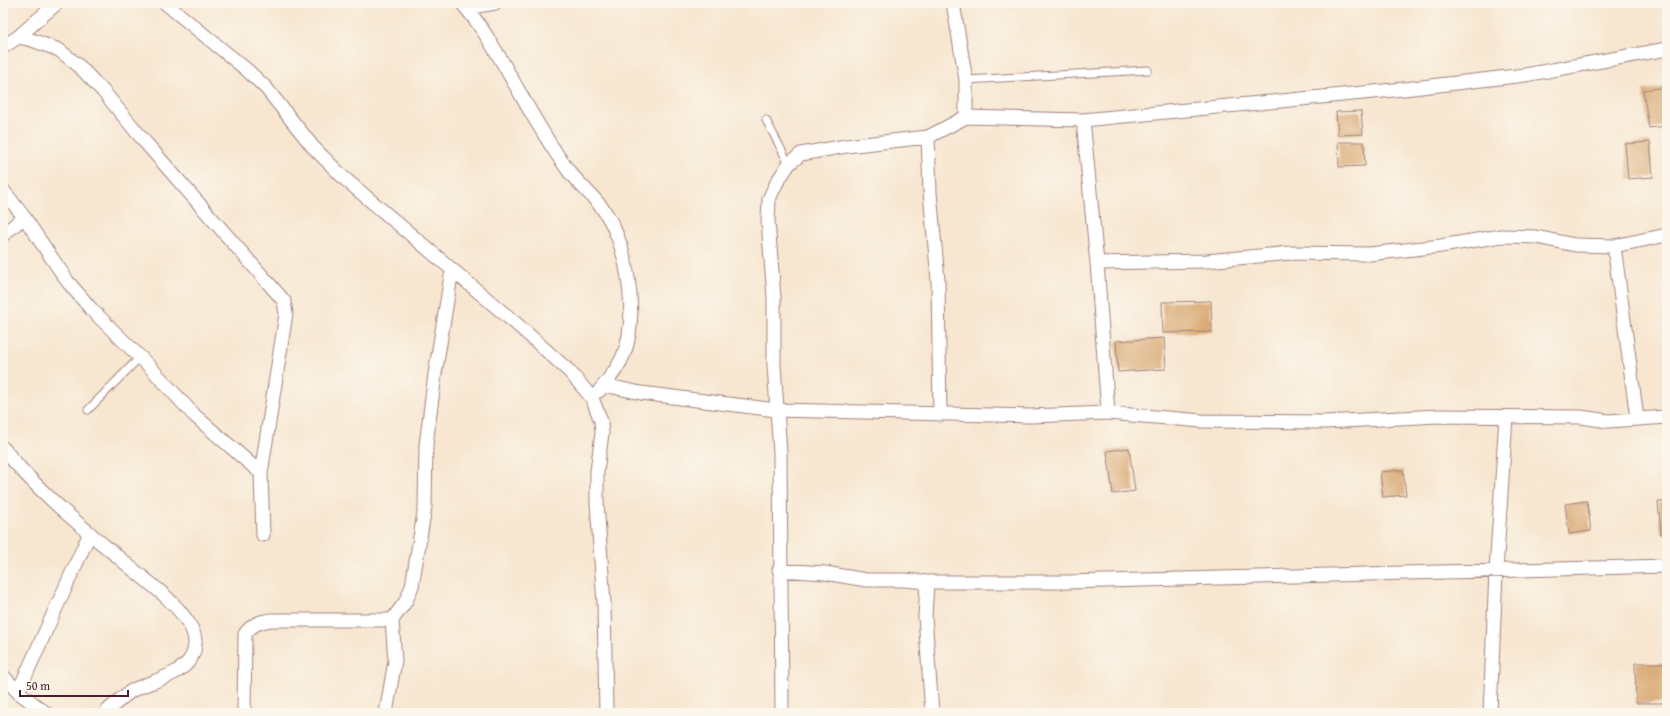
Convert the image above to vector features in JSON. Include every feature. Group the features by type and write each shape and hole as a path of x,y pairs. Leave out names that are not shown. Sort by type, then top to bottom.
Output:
{"street":[{"path":"3,47 18,37 57,3"},
{"path":"165,3 247,70 281,105 313,147 345,179 564,366 592,398 601,421 602,434 597,471 597,503 604,603 606,713"},
{"path":"495,3 464,6 492,46 556,153 571,174 607,215 618,237 630,291 630,327 624,356 614,373 592,398"},
{"path":"953,3 966,80 966,117"},
{"path":"18,37 32,40 59,50 79,66 103,91 284,301 286,314 261,473 263,535"},
{"path":"782,713 780,453 774,365 774,297 768,221 770,199 777,182 789,164 801,154 846,146 928,136 966,117 1083,120 1404,89 1525,75 1667,49"},
{"path":"1083,120 1097,263 1108,413"},
{"path":"928,136 930,192 938,280 940,415"},
{"path":"3,190 24,217 68,282 92,310 140,357 194,415 261,473"},
{"path":"3,235 24,217"},
{"path":"1097,263 1207,261 1290,253 1369,254 1441,246 1500,236 1536,237 1575,245 1614,246 1667,235"},
{"path":"1614,246 1637,418"},
{"path":"386,713 395,660 392,620 406,601 412,586 425,507 426,445 434,382 452,270"},
{"path":"604,385 641,392 776,410 940,415 1030,416 1108,413 1202,421 1325,422 1438,416 1581,417 1608,421 1667,417"},
{"path":"1490,713 1496,571 1506,417"},
{"path":"3,448 19,467 90,533 156,589 182,614 194,633 196,641 190,658 182,668 132,691 121,698 106,713"},
{"path":"18,692 90,533"},
{"path":"780,570 825,573 866,580 905,580 927,582 1067,582 1667,566"},
{"path":"927,582 925,617 932,713"},
{"path":"244,713 245,634 250,627 259,622 271,620 392,620"},
{"path":"3,676 18,692 46,713"}],"lane":[{"path":"966,80 1148,70"},
{"path":"766,120 789,164"},
{"path":"88,410 140,357"}],"building":[{"path":"1667,87 1667,126 1649,128 1643,90"},
{"path":"1361,111 1363,134 1338,135 1336,112"},
{"path":"1338,142 1364,142 1365,166 1339,167"},
{"path":"1650,142 1653,177 1628,179 1625,144"},
{"path":"1211,301 1212,332 1163,333 1162,302"},
{"path":"1164,338 1166,369 1118,372 1116,341"},
{"path":"1129,448 1135,491 1113,494 1107,451"},
{"path":"1403,470 1406,495 1383,497 1380,472"},
{"path":"1587,501 1591,531 1569,534 1565,504"},
{"path":"1658,502 1667,502 1667,534 1661,534"},
{"path":"1635,663 1667,663 1667,703 1636,703"}]}
